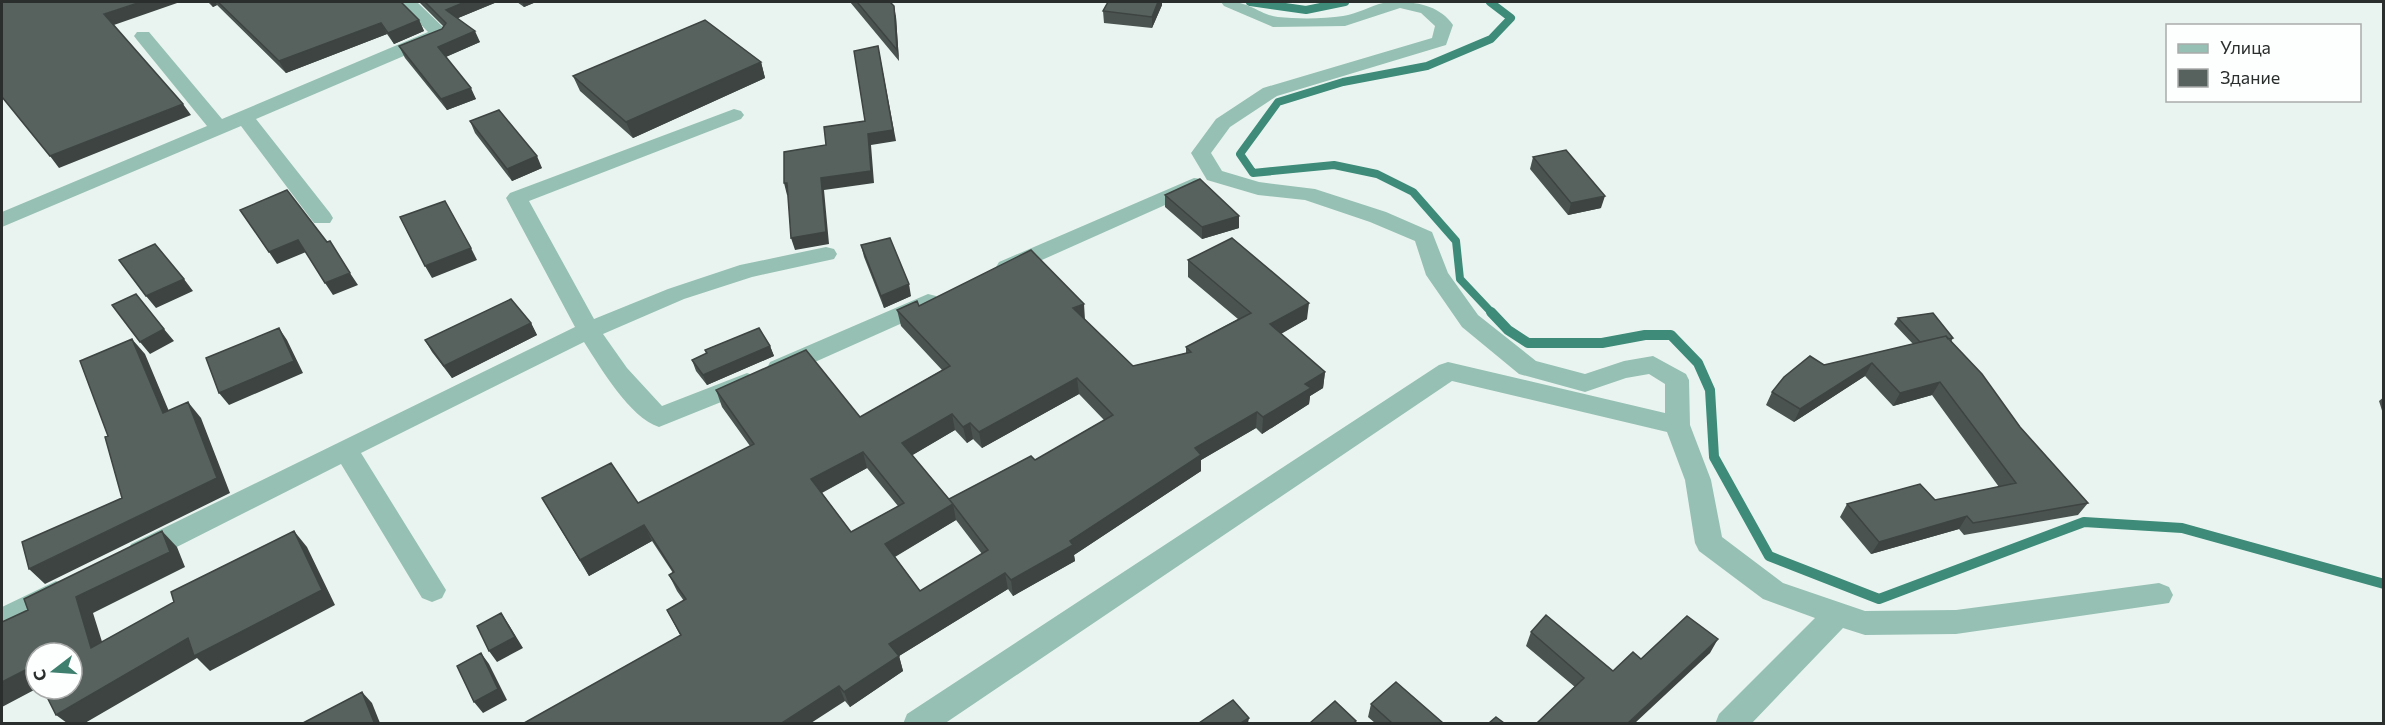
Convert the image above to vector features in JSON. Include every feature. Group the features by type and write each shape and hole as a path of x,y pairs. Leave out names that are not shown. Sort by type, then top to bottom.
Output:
{"street":[{"path":"2,220 440,34 407,2"},
{"path":"1214,175 1201,153 1223,123 1270,92 1440,41 1444,25 1427,9 1399,3 1345,21 1273,22 1230,2"},
{"path":"143,36 220,129"},
{"path":"734,115 517,198 590,330 639,402 659,418 689,408 952,291"},
{"path":"244,118 322,218"},
{"path":"984,277 1214,175 1258,188 1308,194 1378,217 1424,237 1437,274 1470,321 1528,368 1585,382 1624,370 1653,365 1677,380 1677,425 1698,480 1708,543 1773,591 1865,622 1956,622 2159,595"},
{"path":"118,563 590,330 676,294 748,270 826,254"},
{"path":"918,723 1448,371 1677,425"},
{"path":"346,450 432,590"},
{"path":"2,620 75,584"},
{"path":"1730,723 1838,614"}],"building":[{"path":"2,2 141,2 104,14 183,104 50,156 2,97"},
{"path":"218,2 401,2 419,20 388,33 381,23 279,61"},
{"path":"425,2 465,2 446,10 475,31 438,47 471,88 441,99 399,46 442,29 446,23"},
{"path":"857,2 890,2 894,6 897,50"},
{"path":"1108,2 1158,2 1152,17 1103,11"},
{"path":"705,20 761,62 626,122 573,76"},
{"path":"878,46 893,130 868,134 871,171 821,178 826,232 791,238 787,183 784,183 784,152 826,145 824,127 865,121 854,51"},
{"path":"499,110 537,156 507,169 470,121"},
{"path":"1566,150 1605,196 1571,203 1533,157"},
{"path":"1200,179 1239,216 1202,227 1165,195"},
{"path":"287,190 327,242 330,241 350,273 325,283 298,240 269,252 240,210"},
{"path":"445,201 471,248 425,266 400,217"},
{"path":"890,238 909,284 881,296 861,245"},
{"path":"1232,238 1309,303 1270,324 1325,372 1305,384 1311,388 1263,417 1257,412 1195,448 1201,455 1070,541 1073,545 1011,580 1005,573 889,644 899,656 844,692 839,686 782,723 524,723 681,635 667,610 686,599 669,575 674,572 644,525 580,560 542,498 611,463 638,503 754,444 716,390 806,350 860,417 950,366 897,310 917,301 919,306 1031,250 1084,304 1073,308 1133,366 1191,352 1186,347 1251,313 1188,260","holes":["1077,378 1113,415 1035,460 1031,456 949,499 951,502 902,443 952,414 963,427 970,423 979,432","863,452 904,503 851,532 811,479","953,504 988,550 920,591 885,544"]},
{"path":"155,244 184,279 146,296 119,260"},
{"path":"136,294 164,329 140,342 112,305"},
{"path":"511,299 531,323 444,366 425,340"},
{"path":"1933,313 1953,338 1948,339 1946,336 1920,342 1898,318"},
{"path":"279,328 294,361 219,393 206,358"},
{"path":"759,328 770,346 703,375 692,360 707,353 705,350"},
{"path":"1946,336 1982,374 2020,427 2088,503 1973,523 1967,516 1879,542 1847,504 1920,484 1935,500 2016,483 1940,382 1900,393 1872,363 1800,409 1772,392 1784,377 1810,356 1824,365"},
{"path":"132,339 163,413 188,402 217,478 29,569 22,542 122,498 105,437 108,436 80,361"},
{"path":"162,531 170,552 76,597 91,648 174,602 171,592 294,531 322,590 194,656 188,638 84,699 84,641 24,641 24,671 2,682 2,622 28,610 24,599"},
{"path":"501,613 515,637 489,651 477,626"},
{"path":"1546,615 1613,671 1633,652 1641,659 1687,616 1718,639 1628,723 1537,723 1584,678 1531,632"},
{"path":"481,653 498,689 474,702 457,666"},
{"path":"1396,682 1443,723 1392,723 1371,704"},
{"path":"362,692 374,722 303,723"},
{"path":"1233,700 1249,718 1241,723 1199,723"},
{"path":"49,701 80,701 56,715"},
{"path":"1335,701 1356,721 1353,723 1310,723"},
{"path":"1496,717 1504,723 1489,723"}],"waterway":[{"path":"1250,2 1306,10 1345,2"},
{"path":"1490,2 1511,18 1491,39 1427,66 1343,82 1278,102 1240,154 1253,173 1334,165 1377,174 1413,192 1456,241 1460,279 1492,313"},
{"path":"1491,312 1508,330 1528,343 1602,343 1645,335 1671,335 1698,363 1710,390 1714,457 1769,556 1879,599 2084,522 2182,528 2384,584"}]}
